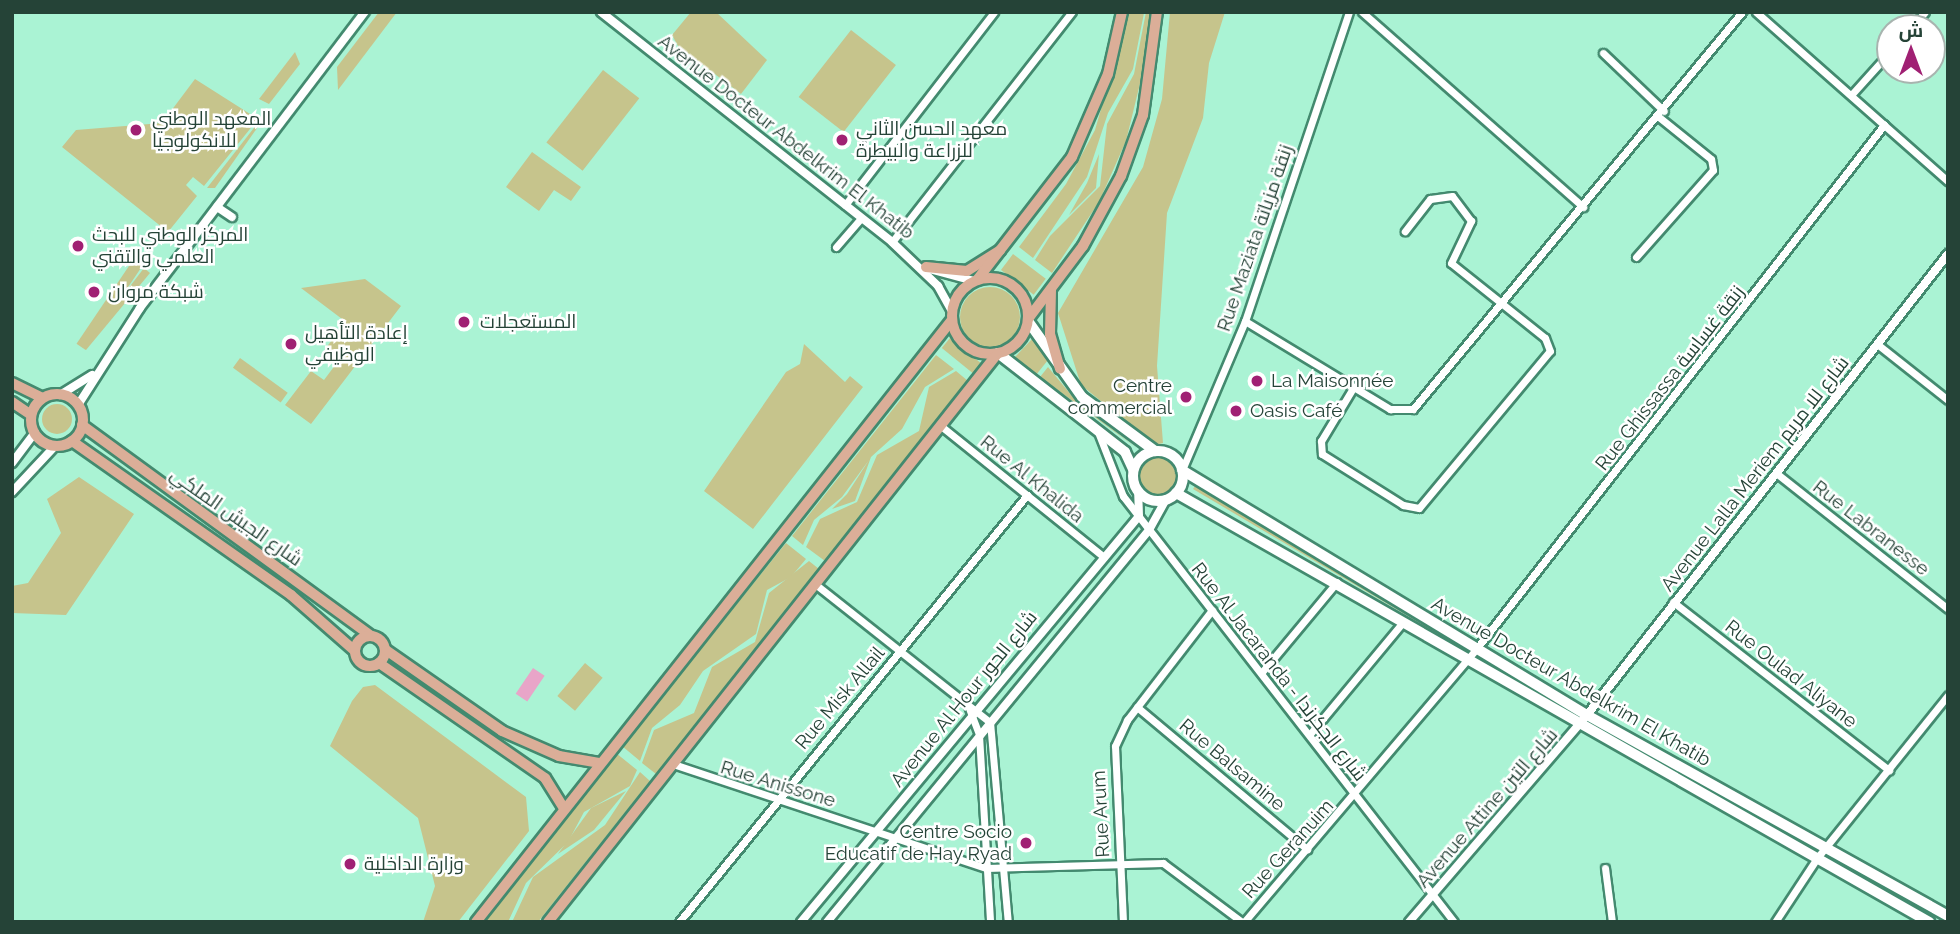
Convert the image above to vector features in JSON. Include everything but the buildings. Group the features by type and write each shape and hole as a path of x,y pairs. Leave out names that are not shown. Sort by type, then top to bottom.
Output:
{"main road":[{"path":"476,922 952,316 975,281 1009,246 1086,131 1122,12"},
{"path":"548,922 997,353 1015,345 1028,320 1097,223 1133,146 1157,12"},
{"path":"921,265 967,271 1009,246"},
{"path":"952,316 968,346 997,353 1125,452 1133,469 1138,492 1166,499 1176,493 1182,470 1172,456 1155,451 1095,410 1060,369 1028,320 1013,286 975,281"},
{"path":"1051,287 1050,334 1060,369"},
{"path":"12,383 43,398 60,394 78,405 82,425 72,441 55,446 35,433 31,415 12,402"},
{"path":"31,415 43,398"},
{"name":"شارع الجيش الملكي","path":"82,425 371,635 386,650"},
{"name":"شارع الجيش الملكي","path":"72,441 291,595 355,651 362,664 379,663"},
{"path":"1133,469 1155,451"},
{"name":"Avenue Docteur Abdelkrim El Khatib","path":"1182,470 1587,715 1948,916"},
{"name":"Avenue Docteur Abdelkrim El Khatib","path":"1176,493 1337,582 1578,726 1929,922"},
{"path":"355,651 371,635"},
{"path":"564,809 545,778 379,663 386,650 502,731 548,753 600,763"}],"street":[{"path":"78,405 92,375 365,12"},
{"name":"Avenue Docteur Abdelkrim El Khatib","path":"601,12 921,265"},
{"path":"845,205 994,12"},
{"path":"892,243 1072,12"},
{"name":"Rue Maziata زنقة مزياتة","path":"1182,470 1245,321 1349,12"},
{"path":"1362,12 1583,206"},
{"path":"1245,321 1390,409 1413,409 1661,114 1742,12"},
{"path":"1756,12 1948,181"},
{"path":"1602,53 1661,114 1712,159 1713,170 1636,257"},
{"path":"1852,94 1876,67"},
{"name":"Rue Ghissassa زنقة غساسة","path":"1467,660 1884,125"},
{"path":"1353,388 1321,441 1322,454 1403,505 1426,504 1550,351 1545,338 1451,263 1471,221 1451,195 1430,199 1405,230"},
{"path":"217,207 232,217"},
{"path":"836,247 861,218"},
{"name":"Avenue Lalla Meriem شارع للا مريم","path":"1587,715 1948,254"},
{"path":"921,265 975,281"},
{"path":"921,265 952,316"},
{"path":"1877,344 1948,400"},
{"path":"60,394 92,375"},
{"name":"Rue Al Khalida","path":"940,426 1104,557"},
{"name":"Rue Al Jacaranda - شارع الجكرندا","path":"1098,430 1116,485 1454,922"},
{"path":"12,463 35,433"},
{"path":"12,492 55,446"},
{"name":"Rue Labranesse","path":"1776,473 1948,608"},
{"path":"1138,492 1139,516"},
{"name":"Rue Misk Allail","path":"679,922 1027,495"},
{"name":"Avenue Al Hour شارع الحور","path":"827,922 893,838 1149,530 1166,499"},
{"name":"Avenue Al Hour شارع الحور","path":"801,922 970,715 1139,516"},
{"path":"1262,673 1337,582"},
{"path":"815,584 977,707 989,722 1008,922"},
{"name":"Rue Oulad Aliyane","path":"1673,602 1889,770"},
{"name":"Rue Arum","path":"1122,922 1115,746 1137,706 1212,610"},
{"path":"1310,734 1403,622"},
{"name":"Rue Geranuim","path":"1243,922 1356,797 1467,660"},
{"path":"1774,922 1817,858 1948,695"},
{"path":"967,702 979,735 990,922"},
{"name":"Rue Balsamine","path":"1137,706 1307,849"},
{"name":"Avenue Attine شارع التين","path":"1409,922 1587,715"},
{"name":"Rue Anissone","path":"673,764 775,802 986,868"},
{"path":"986,868 1119,863 1174,867 1243,922"},
{"path":"1605,868 1612,922"}],"shaded area":[{"path":"379,12 397,12 338,90 337,67"},
{"path":"691,12 716,12 767,60 741,94 678,46 672,35"},
{"path":"1129,12 1144,13 1133,69 1108,113 1087,177 1033,258 1019,247 1066,184 1095,130"},
{"path":"1146,12 1150,12 1145,63 1126,141 1099,202 1052,273 1035,260 1050,236 1100,186 1107,124 1134,74"},
{"path":"1170,12 1225,12 1209,63 1203,118 1167,213 1157,366 1163,443 1155,445 1081,385 1058,313 1143,167 1162,99"},
{"path":"851,30 896,65 844,132 799,97"},
{"path":"295,52 300,64 269,104 259,99"},
{"path":"603,70 639,98 583,171 546,142"},
{"path":"195,79 258,119 204,186 193,177 186,185 197,196 168,232 62,147 76,130 162,123"},
{"path":"260,120 262,121 215,188 207,188"},
{"path":"532,152 581,187 571,201 554,190 539,211 506,187"},
{"path":"1099,154 1096,188 1069,215 1087,183"},
{"path":"1013,254 1046,279 1034,295 1001,270"},
{"path":"133,260 142,266 86,350 77,344"},
{"path":"144,268 150,273 86,350 85,345"},
{"path":"365,279 401,306 311,424 285,405 311,371 324,380 339,360 325,349 346,322 301,288"},
{"path":"990,287 1011,296 1020,317 1011,338 990,347 969,338 960,317 969,296"},
{"path":"950,338 981,363 973,373 942,348"},
{"path":"1032,339 1048,360 1036,375 1015,357"},
{"path":"804,344 845,382 850,376 863,387 753,529 704,491 786,372 800,364"},
{"path":"936,355 954,369 925,387 902,429 871,457 855,501 832,509 847,494 869,460 842,497 814,520 803,545 792,536"},
{"path":"240,358 288,393 281,402 233,368"},
{"path":"1048,367 1077,402 1138,449 1040,377"},
{"path":"956,371 968,381 825,561 806,547 820,519 857,502 877,455 919,431 929,387"},
{"path":"57,404 68,408 72,419 68,430 57,434 46,430 42,419 46,408"},
{"path":"1158,457 1171,463 1177,476 1171,489 1158,495 1145,489 1139,476 1145,463"},
{"path":"79,477 134,514 66,615 12,613 12,586 28,583 61,533 47,499"},
{"path":"1196,485 1461,645 1462,648 1193,489"},
{"path":"786,543 806,559 791,577 767,590 756,634 703,671 680,705 652,728 640,761 622,746"},
{"path":"809,561 819,569 656,774 642,763 654,730 694,713 712,667 755,642 769,593"},
{"path":"585,663 603,678 575,711 557,696"},
{"path":"533,668 545,676 527,702 516,694"},
{"path":"375,685 526,797 529,831 458,922 423,922 435,886 418,818 330,746 352,701 363,687"},
{"path":"1638,751 1807,843 1809,846 1806,847"},
{"path":"616,753 637,770 630,786 584,812 568,842 526,883 508,922 485,922"},
{"path":"640,772 650,781 538,922 512,922 533,877 605,825"},
{"path":"626,791 594,830 558,854 591,808"},
{"path":"1839,861 1948,920 1948,922 1836,865"}],"place":[{"name":"المعهد الوطني للانكولوجيا","path":"136,130"},
{"name":"معهد الحسن الثاني للزراعة والبيطرة","path":"842,140"},
{"name":"المركز الوطني للبحث العلمي والتقني","path":"78,246"},
{"name":"شبكة مروان","path":"94,292"},
{"name":"المستعجلات","path":"464,322"},
{"name":"إعادة التأهيل الوظيفي","path":"291,344"},
{"name":"La Maisonnée","path":"1257,381"},
{"name":"Centre commercial","path":"1186,397"},
{"name":"Oasis Café","path":"1236,411"},
{"name":"Centre Socio Educatif de Hay Ryad","path":"1026,843"},
{"name":"وزارة الداخلية","path":"350,864"}]}
